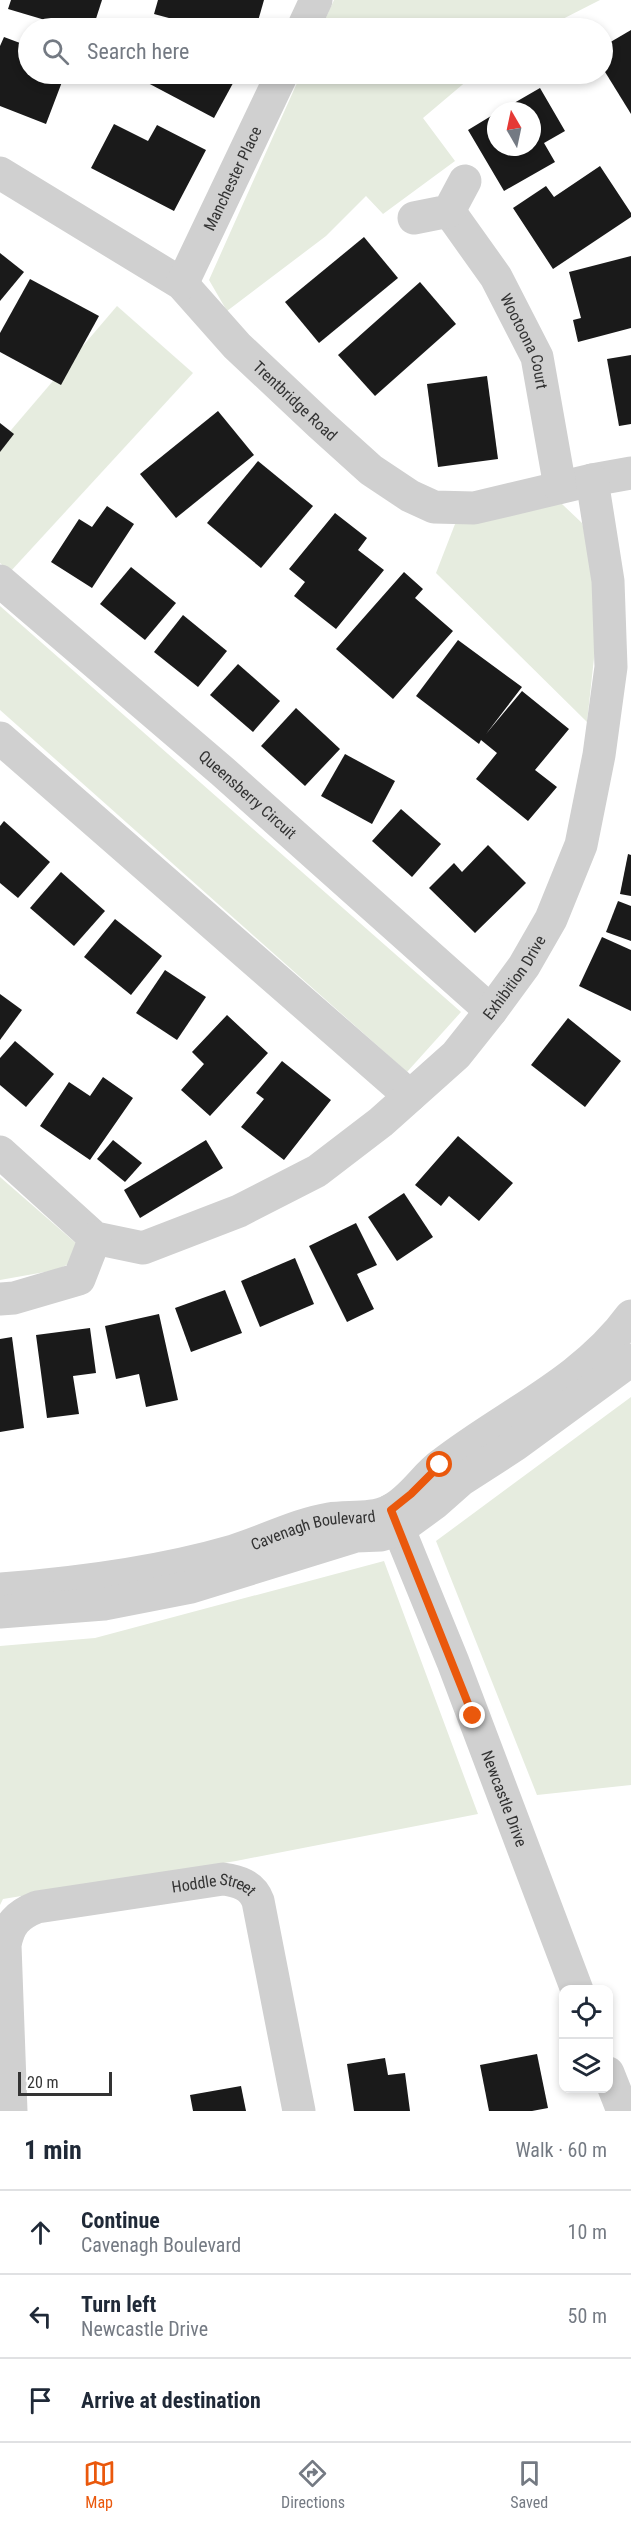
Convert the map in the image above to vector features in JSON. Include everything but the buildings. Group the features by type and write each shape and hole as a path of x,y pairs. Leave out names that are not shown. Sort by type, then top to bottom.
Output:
{"street":[{"path":"308,18 316,0"},
{"name":"Manchester Place","path":"182,284 277,84"},
{"name":"Trentbridge Road","path":"0,174 182,284 237,346 371,470 411,496 434,507 474,508 631,473"},
{"path":"414,218 449,211 465,182"},
{"name":"Wootoona Court","path":"449,211 496,277 537,357 560,487"},
{"name":"Exhibition Drive","path":"95,1238 143,1248 239,1211 317,1171 381,1122 456,1055 524,966 552,919 580,845 599,755 611,667 608,581 592,480"},
{"name":"Queensberry Circuit","path":"0,582 222,771 491,1011"},
{"path":"0,738 410,1096"},
{"path":"0,1152 95,1238 79,1279 14,1298 0,1299"},
{"name":"Cavenagh Boulevard","path":"0,1612 104,1604 191,1587 356,1536 381,1535 411,1494 440,1465 573,1374 619,1332 631,1316"},
{"path":"394,1520 435,1503 461,1480 515,1445 631,1360"},
{"name":"Cavenagh Boulevard","path":"0,1589 76,1583 154,1569 233,1551 328,1519 365,1517 394,1520"},
{"name":"Newcastle Drive","path":"394,1520 453,1662 575,1985"},
{"name":"Hoddle Street","path":"11,2111 6,1945 8,1930 15,1919 24,1912 37,1907 223,1879 245,1885 255,1893 258,1901 299,2111"},
{"path":"613,2084 623,2111"}],"shaded area":[{"path":"334,0 600,0 565,18 326,18"},
{"path":"297,84 463,84 423,118 455,161 383,214 366,196 326,236 227,311 209,280"},
{"path":"117,306 193,373 10,572 0,563 0,443"},
{"path":"562,504 582,523 593,563 595,649 587,722 436,573 455,524 509,508"},
{"path":"0,606 461,1012 407,1072 0,710"},
{"path":"0,1177 78,1245 75,1261 56,1270 0,1280"},
{"path":"631,1397 631,1785 537,1795 436,1541"},
{"path":"384,1561 478,1814 236,1861 3,1899 0,1905 0,1646 95,1638"}],"route":[{"path":"440,1465 391,1510 473,1716"}]}
